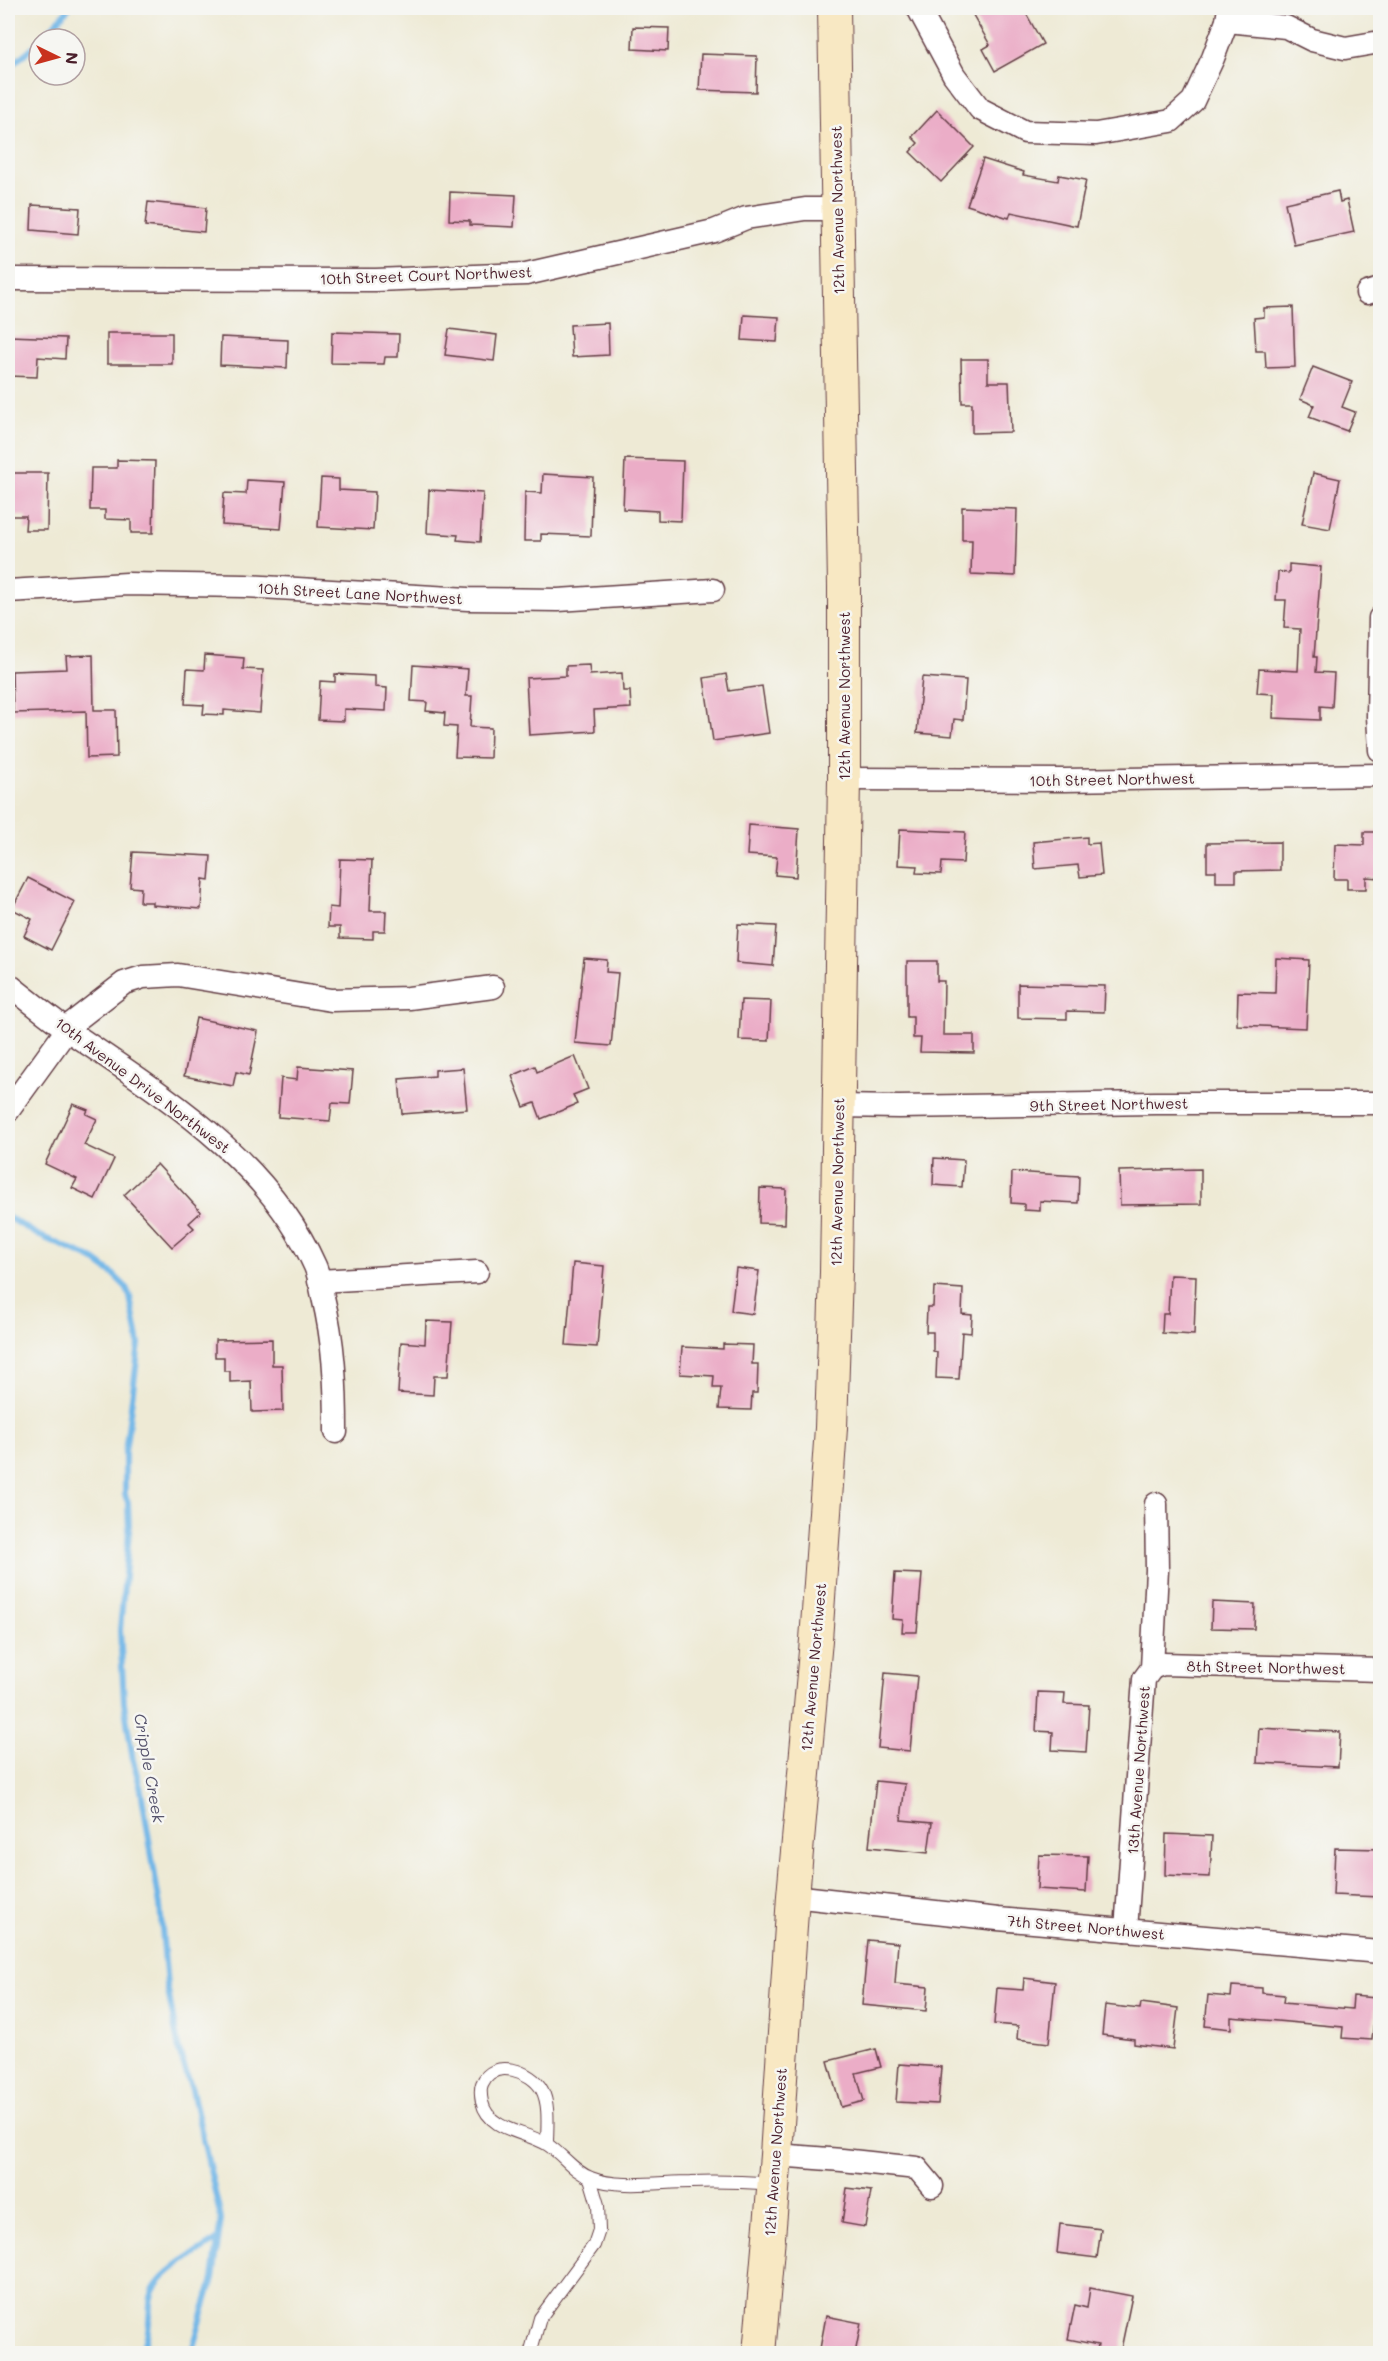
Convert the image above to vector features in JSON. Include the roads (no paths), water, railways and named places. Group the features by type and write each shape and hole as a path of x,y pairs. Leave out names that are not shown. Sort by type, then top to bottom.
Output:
{"main road":[{"name":"12th Avenue Northwest","path":"759,2354 831,1428 844,779 844,587 834,8"}],"street":[{"path":"918,8 954,75 980,109 1025,132 1096,134 1171,121 1193,101 1228,14 1286,27 1312,40 1344,48 1380,42"},
{"name":"10th Street Court Northwest","path":"8,279 376,280 526,274 714,231 746,218 805,209 837,209"},
{"name":"10th Street Lane Northwest","path":"8,591 127,584 245,586 468,599 558,600 713,590"},
{"path":"1380,618 1378,716 1380,750"},
{"name":"10th Street Northwest","path":"844,779 1064,780 1380,775"},
{"path":"8,1111 67,1029 124,983 157,975 177,975 331,1000 409,998 493,987"},
{"name":"10th Avenue Drive Northwest","path":"8,984 67,1029 142,1081 236,1155 285,1213 315,1266 320,1281 333,1348 336,1381 336,1432"},
{"name":"9th Street Northwest","path":"838,1106 1155,1102 1380,1103"},
{"path":"320,1281 477,1272"},
{"name":"13th Avenue Northwest","path":"1126,1930 1144,1679 1152,1668 1157,1570 1156,1504"},
{"name":"8th Street Northwest","path":"1152,1668 1163,1664 1380,1670"},
{"name":"7th Street Northwest","path":"793,1896 998,1919 1380,1952"},
{"path":"775,2169 842,2160 917,2168 932,2186"}],"lane":[{"path":"547,2144 546,2102 543,2091 536,2081 523,2072 509,2069 500,2069 491,2074 482,2083 481,2097 483,2108 490,2117 505,2127 547,2144 568,2163 590,2178 638,2184 721,2181 775,2169"},
{"path":"530,2354 540,2318 594,2245 599,2230 598,2205 590,2178"}],"waterway":[{"name":"Cripple Creek","path":"52,27 69,8"},
{"name":"Cripple Creek","path":"8,68 27,52"},
{"name":"Cripple Creek","path":"8,1217 38,1235 93,1259 113,1274 126,1287 130,1297 139,1344 125,1452 125,1495 128,1502 129,1531 120,1630 124,1702 160,1906 167,1985 179,2051 192,2090 221,2219 213,2279 191,2354"},
{"name":"Cripple Creek","path":"138,2354 147,2336 150,2301 156,2286 176,2266 217,2240"}]}
